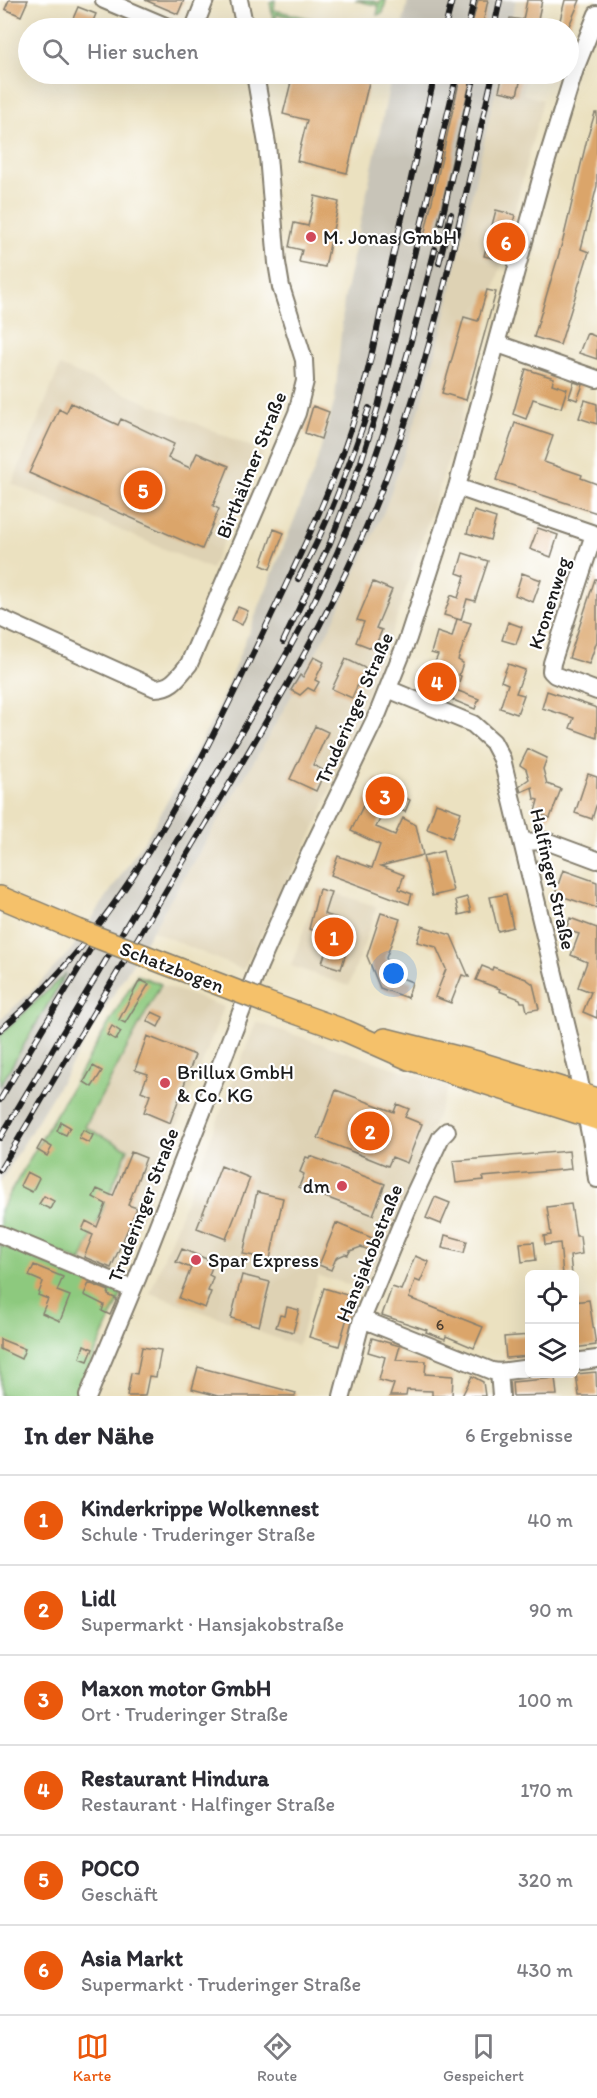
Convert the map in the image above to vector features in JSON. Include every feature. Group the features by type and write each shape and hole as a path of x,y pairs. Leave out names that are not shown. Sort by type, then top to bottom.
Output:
{"main road":[{"name":"Schatzbogen","path":"0,897 78,930 346,1031 409,1059 590,1107"}],"street":[{"path":"104,0 146,18"},
{"path":"198,18 205,0"},
{"path":"239,0 243,18"},
{"name":"Truderinger Straße","path":"579,61 593,33 597,14"},
{"name":"Birthälmer Straße","path":"0,618 155,688 164,688 175,682 189,664 297,413 305,381 304,360 280,286 267,144 257,84"},
{"name":"Truderinger Straße","path":"88,1396 264,955 388,689 426,586 458,487 542,179 570,84"},
{"path":"498,344 597,378"},
{"path":"458,487 595,534"},
{"name":"Kronenweg","path":"595,534 551,671 555,675 597,691"},
{"name":"Halfinger Straße","path":"388,689 462,719 482,731 493,742 504,767 590,1107 597,1179"},
{"path":"522,842 546,842 597,860"},
{"name":"Hansjakobstraße","path":"342,1396 362,1319 411,1201 441,1137 447,1131"},
{"path":"0,1234 132,1289"},
{"path":"362,1319 499,1372 525,1369"},
{"path":"579,1361 597,1359"},
{"path":"499,1372 501,1396"}],"shaded area":[{"path":"408,0 516,0 512,18 404,18"},
{"path":"516,0 544,0 540,18 512,18"},
{"path":"390,84 497,84 442,330 422,402 385,509 332,624 262,748 0,1183 0,1086 63,975 0,1036 0,1020 71,950 150,832 214,718 314,471 335,400 344,300"},
{"path":"497,84 525,84 523,94 543,100 461,421 394,626 316,826 243,970 152,931 262,748 332,624 385,509 422,402 442,330"},
{"path":"60,366 264,452 211,569 12,484"},
{"path":"319,887 377,907 349,986 291,966"},
{"path":"161,984 224,1007 119,1276 81,1262 128,1149 85,1127"},
{"path":"256,1022 449,1086 369,1290 318,1276 298,1346 150,1293"}],"green space":[{"path":"275,0 274,10 308,18 293,18 277,14 276,18 273,18 270,2"},
{"path":"355,0 380,3 381,0 386,0 383,13 377,15 379,6"},
{"path":"66,973 0,1086 0,1036"},
{"path":"137,975 161,984 85,1127 128,1149 81,1262 0,1228 0,1210"},
{"path":"0,1245 122,1294 76,1396 0,1396"}],"building":[{"path":"9,0 28,0 21,16 5,9"},
{"path":"145,0 184,0 178,14"},
{"path":"478,0 488,0 484,18 474,18"},
{"path":"527,0 542,0 538,18 523,18"},
{"path":"565,0 580,0 572,18 560,18"},
{"path":"78,7 96,14 94,18 73,18"},
{"path":"290,84 369,84 347,173 297,161 307,120 283,114"},
{"path":"459,84 470,84 434,239 424,236"},
{"path":"501,84 520,84 517,95 499,91"},
{"path":"595,113 597,113 597,186 581,249 589,252 560,345 534,337 563,240"},
{"name":"M. Jonas GmbH","path":"315,196 339,202 325,267 299,262 302,250 289,247 294,223 308,226"},
{"path":"496,210 515,215 504,261 484,256"},
{"path":"487,290 496,292 466,400 442,393 464,317 478,321"},
{"path":"587,333 597,337 597,359 579,353"},
{"path":"526,369 554,378 552,384 567,389 561,408 533,399 526,419 513,414"},
{"path":"574,382 583,385 577,400 569,397"},
{"path":"585,400 597,404 597,424 579,418"},
{"path":"71,403 118,425 121,419 174,444 168,458 190,468 197,453 229,466 213,506 219,509 202,549 29,473 59,409 66,413"},
{"path":"313,406 329,412 321,439 305,433"},
{"path":"515,423 553,436 544,462 582,475 581,478 597,484 597,513 496,480"},
{"path":"474,511 496,518 490,540 467,533"},
{"path":"538,528 558,535 551,557 530,549"},
{"path":"274,529 284,533 270,569 261,565"},
{"path":"463,553 488,561 475,601 467,599 461,620 444,615 451,595 458,598 465,576 457,573"},
{"path":"522,573 541,580 533,602 515,595"},
{"path":"595,579 597,579 597,641 589,664 569,658"},
{"path":"373,582 392,590 376,628 382,630 374,649 356,642 364,622 357,620"},
{"path":"238,607 248,611 242,625 232,620"},
{"path":"457,619 471,623 458,660 463,663 456,690 479,699 475,709 424,688 438,655 431,653 437,632 452,637"},
{"path":"508,622 522,627 516,644 502,640"},
{"path":"314,657 324,662 315,680 319,682 314,691 308,688 300,695 291,690 300,675 303,677"},
{"path":"346,659 365,668 352,698 332,689"},
{"path":"508,664 525,670 516,693 524,695 517,714 500,708 508,684 501,681"},
{"path":"547,691 597,708 597,738 570,728 574,718 542,708"},
{"path":"315,726 328,732 313,765 325,771 316,791 290,779"},
{"path":"528,749 547,758 543,769 547,784 561,789 550,818 535,812 538,800 534,799 532,787 521,792 519,786 529,779 526,769 520,765"},
{"path":"588,774 597,777 597,803 592,819 575,813"},
{"path":"376,779 394,788 393,792 410,800 405,812 388,804 376,827 395,835 403,818 416,825 423,855 381,866 404,875 399,889 412,894 409,904 331,875 338,856 372,868 380,845 351,831"},
{"path":"436,803 461,812 452,838 427,829"},
{"path":"443,851 453,891 432,896 423,856"},
{"path":"563,870 597,882 597,908 555,894"},
{"path":"319,889 331,892 324,914 337,918 348,946 341,969 322,963 328,944 322,933 309,929"},
{"path":"506,894 513,927 498,931 490,897"},
{"path":"467,897 471,912 459,915 456,900"},
{"path":"381,913 400,919 386,958 394,975 412,982 408,998 380,988 367,956"},
{"path":"570,918 597,928 597,1018 583,1012 591,992 578,987 587,962 571,955 579,934 566,930"},
{"path":"422,926 451,935 469,977 462,975 451,1003 435,997 446,969 436,947 417,942"},
{"path":"482,966 492,970 493,967 526,979 533,984 539,1009 527,1011 525,1002 476,980"},
{"path":"140,980 149,984 125,1023 119,1020"},
{"path":"152,1012 163,1017 158,1027 147,1021"},
{"path":"112,1026 121,1032 116,1040 107,1035"},
{"name":"Brillux GmbH & Co. KG","path":"147,1036 195,1055 170,1123 144,1112 150,1095 141,1091 148,1074 135,1070"},
{"path":"93,1066 102,1071 92,1087 84,1082"},
{"path":"336,1090 394,1112 397,1104 409,1109 405,1117 422,1124 407,1163 392,1157 388,1166 318,1138"},
{"path":"61,1122 70,1127 66,1135 57,1131"},
{"path":"83,1130 93,1135 89,1143 79,1138"},
{"path":"42,1141 52,1147 47,1156 37,1150"},
{"path":"569,1151 571,1169 483,1177 484,1180 456,1183 453,1161"},
{"path":"131,1152 146,1158 128,1205 137,1208 111,1268 84,1257 93,1235 82,1230 86,1221 97,1227 106,1204 93,1197 97,1189 113,1196"},
{"name":"dm","path":"310,1156 385,1184 373,1215 299,1187 304,1174 300,1172 306,1157"},
{"path":"221,1166 250,1178 226,1239 197,1228"},
{"path":"27,1172 39,1178 32,1192 20,1186"},
{"path":"257,1192 283,1198 270,1259 243,1254"},
{"path":"44,1196 54,1201 50,1209 39,1204"},
{"path":"435,1197 450,1203 441,1224 426,1218"},
{"path":"571,1204 576,1236 580,1236 582,1254 570,1256 571,1270 563,1270 560,1243 545,1245 544,1236 551,1235 547,1207"},
{"path":"336,1223 377,1240 372,1251 361,1247 350,1251 348,1255 336,1258 331,1270 319,1265"},
{"path":"445,1235 467,1241 464,1253 442,1248"},
{"path":"534,1242 536,1260 522,1262 520,1243"},
{"path":"182,1249 214,1262 209,1275 213,1277 208,1291 211,1292 205,1308 179,1298 191,1268 176,1262"},
{"path":"415,1256 429,1262 420,1282 415,1280 409,1298 483,1327 474,1348 446,1336 445,1339 426,1332 427,1330 382,1315 392,1287 401,1290"},
{"path":"34,1265 63,1277 57,1291 70,1296 60,1321 42,1313 48,1299 38,1295 43,1282 29,1276"},
{"path":"242,1275 270,1282 259,1326 231,1318"},
{"path":"89,1283 109,1291 108,1295 117,1299 110,1315 102,1311 104,1305 84,1295"},
{"path":"324,1288 353,1297 339,1346 309,1337"},
{"path":"589,1300 596,1345 579,1347 579,1301"},
{"path":"287,1307 299,1310 293,1332 276,1327 280,1315 285,1316"},
{"path":"525,1335 525,1356 506,1358 504,1337"},
{"path":"372,1338 400,1346 396,1360 426,1361 425,1374 453,1376 452,1396 432,1396 432,1391 407,1390 406,1396 390,1396 394,1384 379,1380 385,1357 368,1352"},
{"path":"0,1339 25,1349 21,1359 0,1349"},
{"path":"84,1345 93,1349 88,1361 80,1358"},
{"path":"142,1347 161,1350 156,1377 149,1376 145,1396 127,1396 131,1373 137,1374"},
{"path":"198,1367 296,1393 295,1396 218,1396 192,1389"},
{"path":"596,1372 597,1396 579,1396 577,1378 579,1378 579,1374"},
{"path":"472,1376 483,1382 485,1396 462,1396"},
{"path":"555,1378 557,1395 513,1396 512,1382"}],"railway":[{"path":"448,18 452,0"},
{"path":"470,18 474,0"},
{"path":"496,18 500,0"},
{"path":"0,1030 43,990 83,945 119,897 151,847 210,742 302,550 339,463 363,388 433,84"},
{"path":"283,642 330,543 361,462 378,407 455,84"},
{"path":"441,223 473,84"},
{"path":"0,1170 270,715 312,640 350,564 389,470 425,359 491,84"},
{"path":"439,263 451,214"},
{"path":"0,1138 251,716 305,619 337,553 367,479 393,404 435,249"},
{"path":"298,579 346,473 369,408"},
{"path":"0,1100 94,943"}],"place":[{"name":"M. Jonas GmbH","path":"311,237"},
{"name":"Asia Markt","path":"506,242"},
{"name":"POCO","path":"143,490"},
{"name":"Restaurant Hindura","path":"437,682"},
{"name":"Maxon motor GmbH","path":"385,796"},
{"name":"Kinderkrippe Wolkennest","path":"334,937"},
{"name":"Brillux GmbH & Co. KG","path":"165,1083"},
{"name":"Lidl","path":"370,1131"},
{"name":"dm","path":"342,1186"},
{"name":"Spar Express","path":"196,1260"}]}
